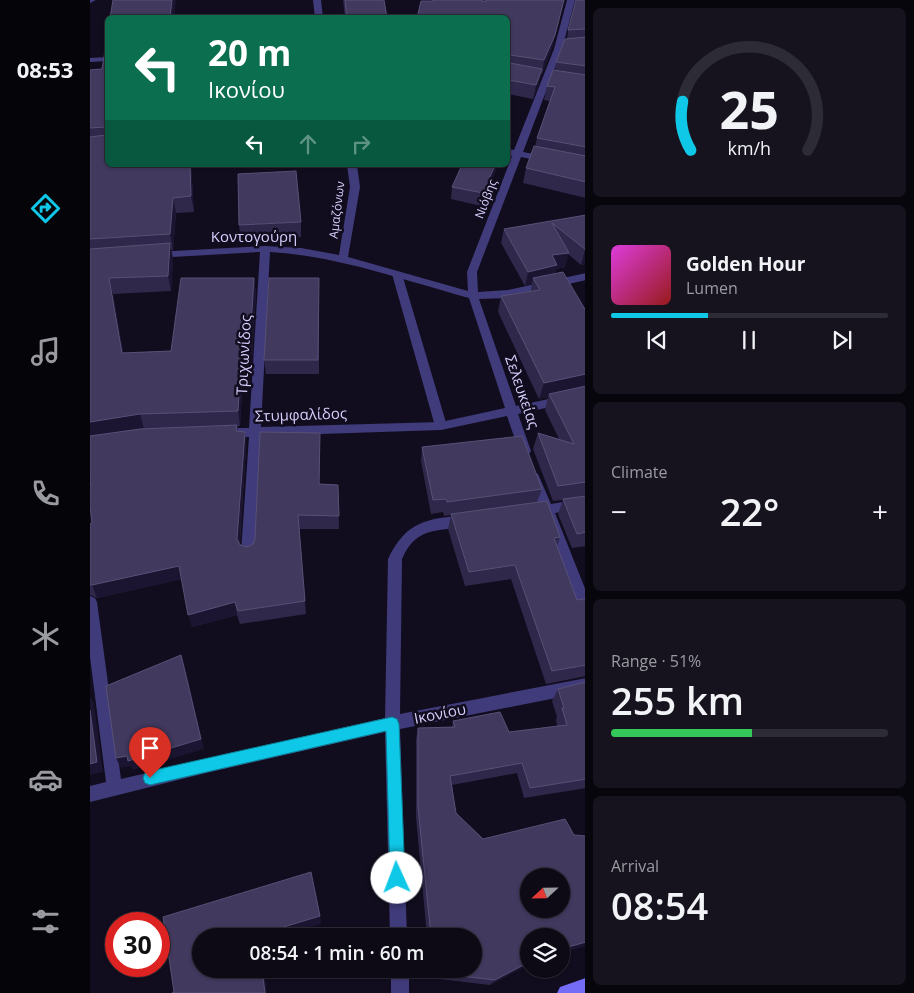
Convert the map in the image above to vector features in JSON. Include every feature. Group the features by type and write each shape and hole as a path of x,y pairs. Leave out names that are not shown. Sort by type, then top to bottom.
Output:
{"street":[{"path":"317,0 319,15"},
{"name":"Νιόβης","path":"512,153 545,79 562,48 571,0"},
{"path":"90,60 105,59"},
{"path":"512,153 556,161"},
{"name":"Αμαζόνων","path":"343,259 355,186 352,167"},
{"name":"Νιόβης","path":"474,296 472,272 507,167"},
{"name":"Κοντογούρη","path":"140,256 265,249 301,251 343,259 474,296 498,296 585,276"},
{"name":"Τριχωνίδος","path":"248,552 265,249"},
{"path":"397,274 441,426"},
{"name":"Σελευκείας","path":"474,296 511,412 546,510 585,610"},
{"name":"Στυμφαλίδος","path":"218,434 441,426 585,395"},
{"path":"528,512 585,503"},
{"path":"399,928 392,724 395,559 399,548 406,538 416,530 435,524 481,518"},
{"path":"90,602 114,787"},
{"name":"Ικονίου","path":"90,794 392,724 585,685"},
{"path":"400,978 400,993"},
{"path":"566,993 585,987"}],"building":[{"path":"113,0 172,0 170,15 110,15"},
{"path":"345,0 384,0 386,15 347,15"},
{"path":"564,0 555,35 544,60 510,55 510,15 418,15 421,1"},
{"path":"576,0 585,0 585,29 568,30"},
{"path":"585,37 585,66 556,62 565,39"},
{"path":"105,51 105,127 90,128 90,70 102,69"},
{"path":"510,63 542,69 536,85 510,80"},
{"path":"553,70 585,75 585,147 537,138 555,87 547,86"},
{"path":"105,135 105,167 190,167 191,196 173,198 170,234 90,239 90,137"},
{"path":"534,146 585,156 585,182 526,168"},
{"path":"461,167 494,167 483,193 452,187"},
{"path":"296,171 301,222 239,225 238,174"},
{"path":"585,215 585,249 552,223 569,253 552,255 557,265 528,272 504,229"},
{"path":"170,243 168,276 109,278 122,353 171,351 181,278 254,278 249,359 241,359 238,411 140,414 90,422 90,249"},
{"path":"563,272 585,309 585,374 544,383 501,296 540,290 533,278"},
{"path":"269,278 319,278 318,360 264,360"},
{"path":"585,386 585,482 558,486 538,433 574,444 549,394"},
{"path":"237,425 236,431 245,432 237,539 240,545 247,547 253,544 255,539 260,432 320,433 319,484 338,485 339,516 298,515 305,601 238,611 235,602 188,615 179,566 90,585 90,524 92,523 90,507 90,436 140,429"},
{"path":"522,436 542,489 447,502 446,499 433,500 422,447"},
{"path":"585,496 585,532 577,534 563,499"},
{"path":"547,501 560,537 554,538 577,600 585,600 585,665 552,671 515,565 469,572 451,514"},
{"path":"181,655 201,739 128,761 127,756 116,758 106,686"},
{"path":"585,682 585,779 530,788 522,763 450,776 456,813 483,839 565,819 574,835 585,836 585,942 570,946 570,928 520,928 520,967 495,980 478,978 482,978 482,928 430,928 418,807 418,728 455,727 453,721 500,712 509,732 567,725 562,708 564,708 558,689"},
{"path":"90,710 97,762 90,764"},
{"path":"311,872 320,916 280,928 192,928 192,978 263,978 265,993 172,993 174,992 170,965 170,915"}],"route":[{"path":"150,778 392,724 397,878"}]}
